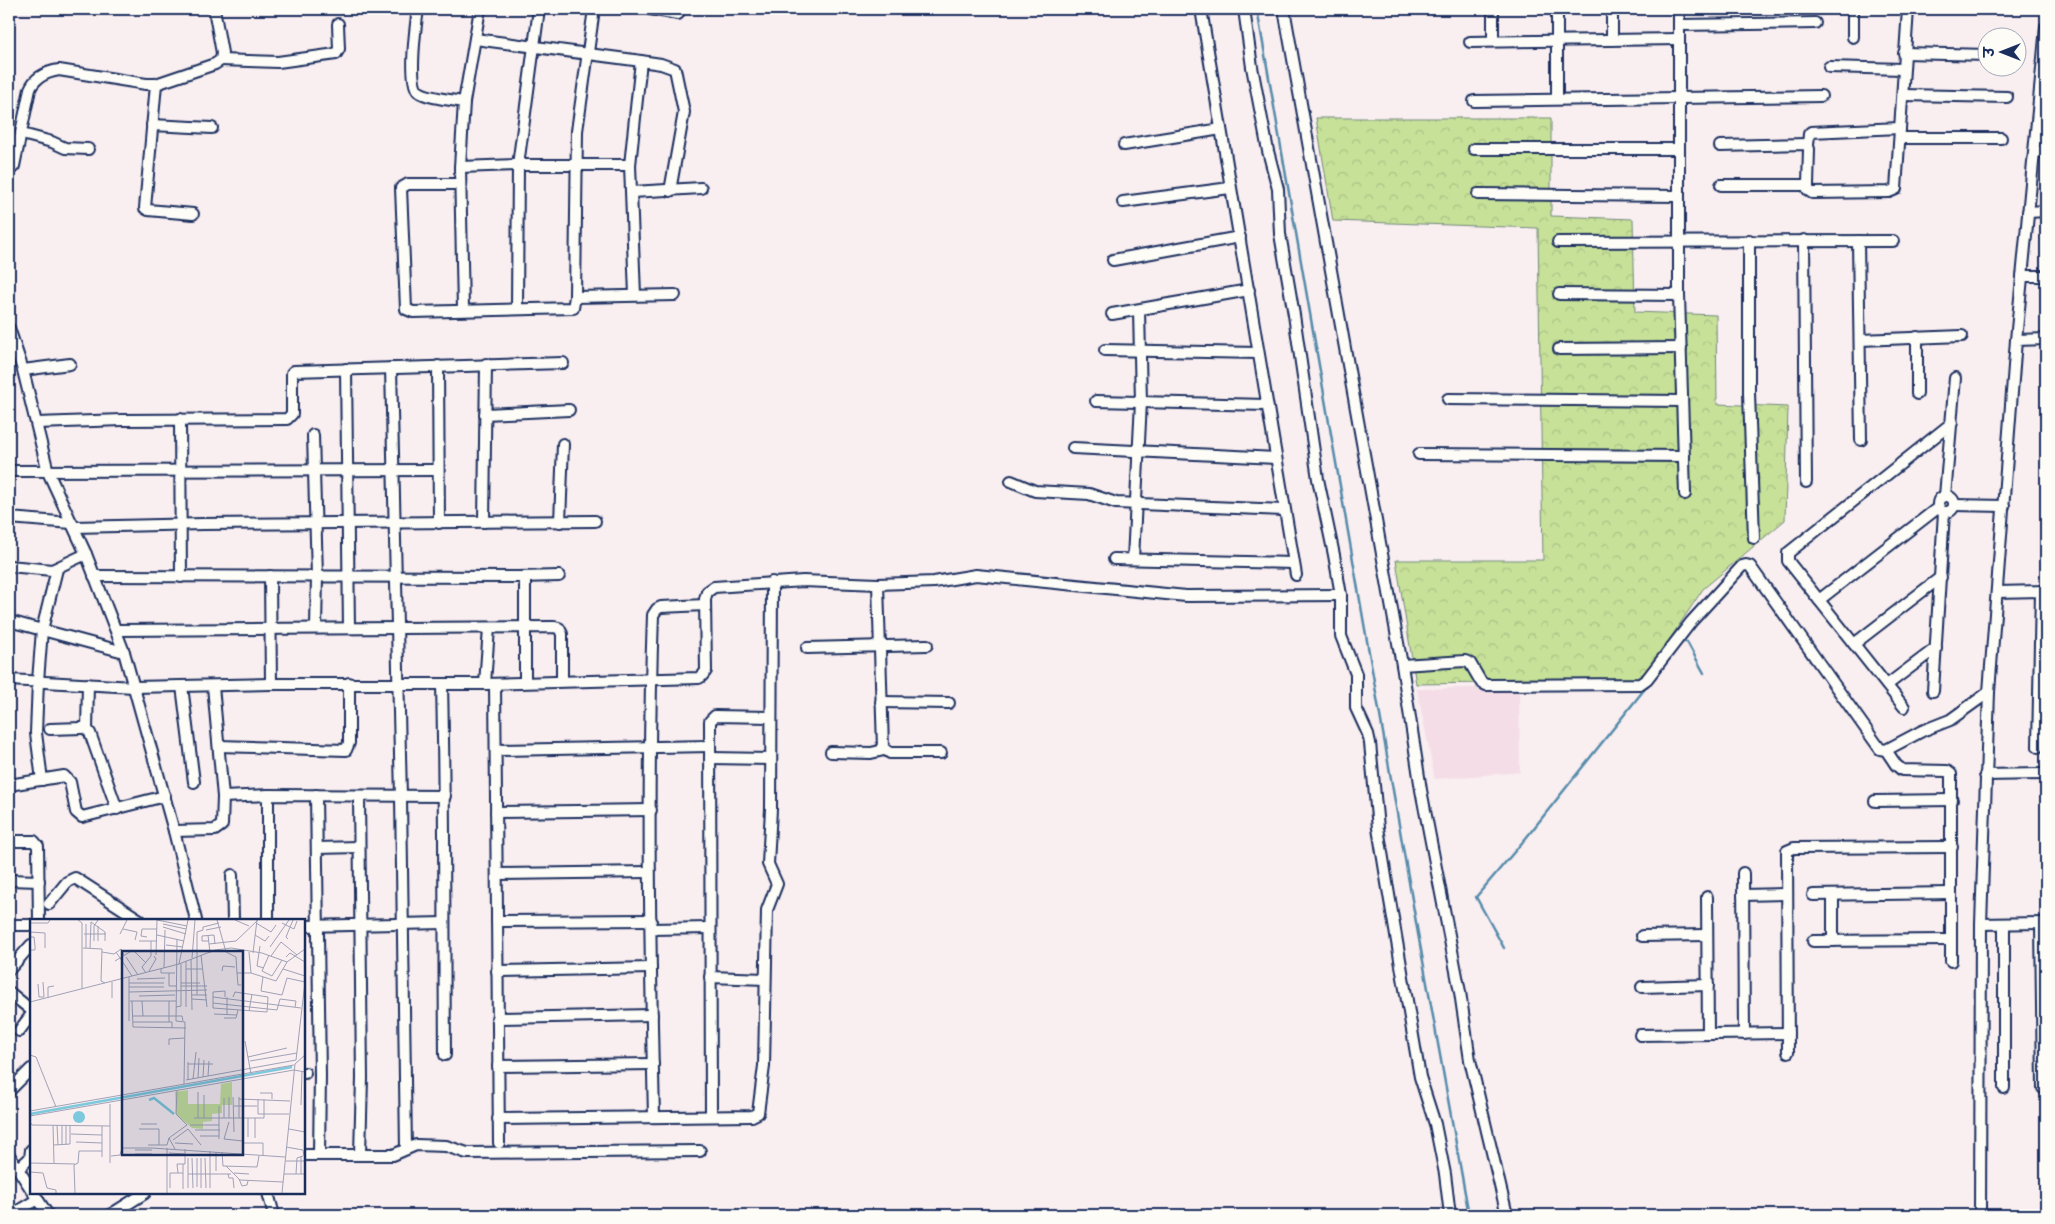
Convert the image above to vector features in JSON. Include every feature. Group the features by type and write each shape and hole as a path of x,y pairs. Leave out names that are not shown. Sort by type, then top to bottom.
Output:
{"street":[{"path":"214,9 221,46 221,60"},
{"path":"418,9 414,42 414,82 416,89 425,94 464,102"},
{"path":"463,309 460,167 464,102 480,9"},
{"path":"517,309 518,164 539,9"},
{"path":"460,184 408,184 404,185 401,191 406,309 412,312 463,309 570,309 574,307 577,131 594,9"},
{"path":"650,9 678,14"},
{"path":"1201,9 1296,575"},
{"path":"1244,9 1252,67 1268,151 1278,189 1280,234 1318,479 1341,595 1341,636 1356,674 1356,708 1370,743 1378,828 1386,884 1420,1077 1435,1124 1445,1174 1450,1215"},
{"path":"1284,9 1402,665 1420,790 1460,992 1470,1060 1507,1215"},
{"path":"1493,9 1493,41"},
{"path":"1557,9 1557,99"},
{"path":"1612,9 1612,40"},
{"path":"1679,9 1678,240 1685,494"},
{"path":"1852,9 1853,37"},
{"path":"1908,9 1903,69 1903,95 1900,133 1897,186 1893,192 1815,194 1810,192 1808,185 1808,145 1809,134 1812,132 1900,133 2001,138"},
{"path":"1679,25 1815,23"},
{"path":"9,172 14,166 32,83 52,71 66,70 156,84 215,64 221,60 278,62 336,54 339,49 338,24"},
{"path":"1980,1215 1981,924 1989,692 2016,340 2028,212 2043,99 2046,30"},
{"path":"475,39 641,61 669,66 675,69 684,112 670,191"},
{"path":"1470,42 1679,39"},
{"path":"1904,53 1978,55"},
{"path":"635,295 630,164 641,61"},
{"path":"1829,67 1903,69"},
{"path":"156,84 145,208 148,210 193,214"},
{"path":"1903,95 2007,97"},
{"path":"1474,101 1821,96"},
{"path":"152,125 212,128"},
{"path":"1124,145 1221,129"},
{"path":"22,134 46,140 65,148 88,149"},
{"path":"1720,146 1808,145"},
{"path":"1474,149 1679,149"},
{"path":"2035,152 2046,152"},
{"path":"460,167 518,164 630,164"},
{"path":"1722,185 1808,185"},
{"path":"632,192 701,188"},
{"path":"1123,202 1230,188"},
{"path":"1478,194 1678,196"},
{"path":"2028,212 2046,211"},
{"path":"1113,260 1240,237"},
{"path":"1558,242 1678,240 1894,241"},
{"path":"1749,240 1749,394 1754,538"},
{"path":"1804,240 1806,482"},
{"path":"1858,241 1862,440"},
{"path":"2022,276 2046,276"},
{"path":"1112,314 1249,290"},
{"path":"1560,294 1679,295"},
{"path":"575,297 675,295"},
{"path":"1133,559 1141,402 1139,310"},
{"path":"10,334 23,370 48,472 86,554 124,652 165,796 196,919"},
{"path":"1860,340 1962,336"},
{"path":"1917,337 1917,394"},
{"path":"2016,340 2046,339"},
{"path":"1560,349 1681,348"},
{"path":"1105,350 1258,354"},
{"path":"37,423 288,418 292,414 293,371 562,363"},
{"path":"23,370 70,364"},
{"path":"484,522 486,364"},
{"path":"438,366 439,523"},
{"path":"391,368 393,523 401,797 406,1149"},
{"path":"346,369 350,576 349,628"},
{"path":"1946,496 1956,378"},
{"path":"1448,399 1682,401"},
{"path":"1096,401 1267,406"},
{"path":"485,414 569,410"},
{"path":"180,419 180,577"},
{"path":"1904,707 1788,561 1788,553 1952,423"},
{"path":"314,436 317,576 316,628"},
{"path":"560,522 562,444"},
{"path":"1073,448 1276,458"},
{"path":"1419,454 1684,456"},
{"path":"9,471 438,470"},
{"path":"1011,482 1041,492 1089,494 1116,504 1284,510"},
{"path":"1946,496 1951,498 1954,505"},
{"path":"1933,691 1941,576 1942,509 1939,500 1946,496"},
{"path":"1954,505 2004,506"},
{"path":"1942,509 1950,511 1954,505"},
{"path":"1819,600 1942,509"},
{"path":"9,518 73,525 596,521"},
{"path":"9,566 46,570 57,569 86,554"},
{"path":"1114,559 1293,563"},
{"path":"1402,665 1464,661 1470,663 1481,682 1486,685 1640,684 1647,679 1710,601 1742,566 1746,564 1750,566 1817,658 1877,747 1886,750 1896,766 1902,770 1949,772 1952,778 1951,961"},
{"path":"42,780 36,733 38,680 42,630 57,569"},
{"path":"9,680 38,680 134,687 349,683 442,685 562,680 699,678 705,674 707,592 714,587 772,582 815,581 878,584 943,582 976,575 1186,596 1341,595"},
{"path":"94,576 559,576"},
{"path":"270,576 271,684"},
{"path":"1854,644 1941,576"},
{"path":"525,577 526,682"},
{"path":"498,1119 752,1116 758,1113 764,1066 767,910 776,891 777,884 768,864 771,759 772,582"},
{"path":"878,584 882,745 884,750"},
{"path":"1997,592 2044,591 2038,747"},
{"path":"654,1116 649,872 651,680 654,611 660,607 706,605"},
{"path":"9,621 124,652"},
{"path":"117,630 525,628 554,626 560,630 562,680"},
{"path":"489,628 490,684 496,750 499,1143"},
{"path":"807,648 927,645"},
{"path":"1887,685 1936,648"},
{"path":"219,746 346,750 349,743 349,683"},
{"path":"88,684 87,730 90,732 117,809"},
{"path":"442,685 445,1055"},
{"path":"182,686 194,782"},
{"path":"174,831 215,830 220,828 223,798 213,686"},
{"path":"1886,750 1922,731 1950,720 1989,692"},
{"path":"881,702 949,703"},
{"path":"711,1116 710,721 712,717 771,717"},
{"path":"50,729 87,730"},
{"path":"496,750 710,746"},
{"path":"831,752 871,753 884,750 890,753 941,753"},
{"path":"710,758 771,759"},
{"path":"1985,775 2046,774"},
{"path":"9,785 61,776 68,778 76,812 82,817 165,796"},
{"path":"223,798 268,795 444,796"},
{"path":"268,795 268,919"},
{"path":"316,796 319,926 319,1155"},
{"path":"359,796 362,1078 360,1154"},
{"path":"1875,801 1952,800"},
{"path":"496,812 650,810"},
{"path":"9,841 36,843 39,919"},
{"path":"317,848 359,847"},
{"path":"1788,1052 1786,855 1790,849 1952,847"},
{"path":"497,874 649,872"},
{"path":"1743,872 1744,1034"},
{"path":"232,875 233,919"},
{"path":"49,904 67,882 75,878 138,919"},
{"path":"9,880 39,881"},
{"path":"1814,895 1952,892"},
{"path":"1743,895 1787,894"},
{"path":"1833,895 1833,941"},
{"path":"1707,897 1708,1034"},
{"path":"497,921 651,924 710,928"},
{"path":"305,926 444,923"},
{"path":"1981,924 2044,923 2043,1088"},
{"path":"2004,924 2004,1088"},
{"path":"9,925 30,925"},
{"path":"1642,936 1707,935"},
{"path":"1813,941 1951,940"},
{"path":"9,970 30,946"},
{"path":"498,971 651,968"},
{"path":"710,977 765,979"},
{"path":"1642,987 1708,985"},
{"path":"9,992 30,1009"},
{"path":"497,1018 652,1015"},
{"path":"19,1031 30,1016"},
{"path":"1640,1035 1788,1033"},
{"path":"498,1066 653,1064"},
{"path":"9,1091 30,1070"},
{"path":"305,1155 393,1155 412,1146 446,1146 467,1153 700,1151"},
{"path":"9,1155 30,1187"},
{"path":"18,1169 30,1158"},
{"path":"110,1215 143,1194"},
{"path":"268,1194 274,1215"},
{"path":"11,1215 36,1196 48,1215"}],"shaded area":[{"path":"1519,687 1520,772 1435,779 1417,689"}],"green space":[{"path":"1316,118 1551,118 1551,216 1633,219 1635,312 1716,315 1717,404 1788,407 1785,520 1703,589 1642,681 1416,684 1396,560 1543,560 1538,228 1333,221"}],"waterway":[{"path":"1257,9 1417,928 1469,1215"},
{"path":"1680,644 1687,642 1704,673"},
{"path":"1504,948 1476,897 1526,838 1667,661"}]}
